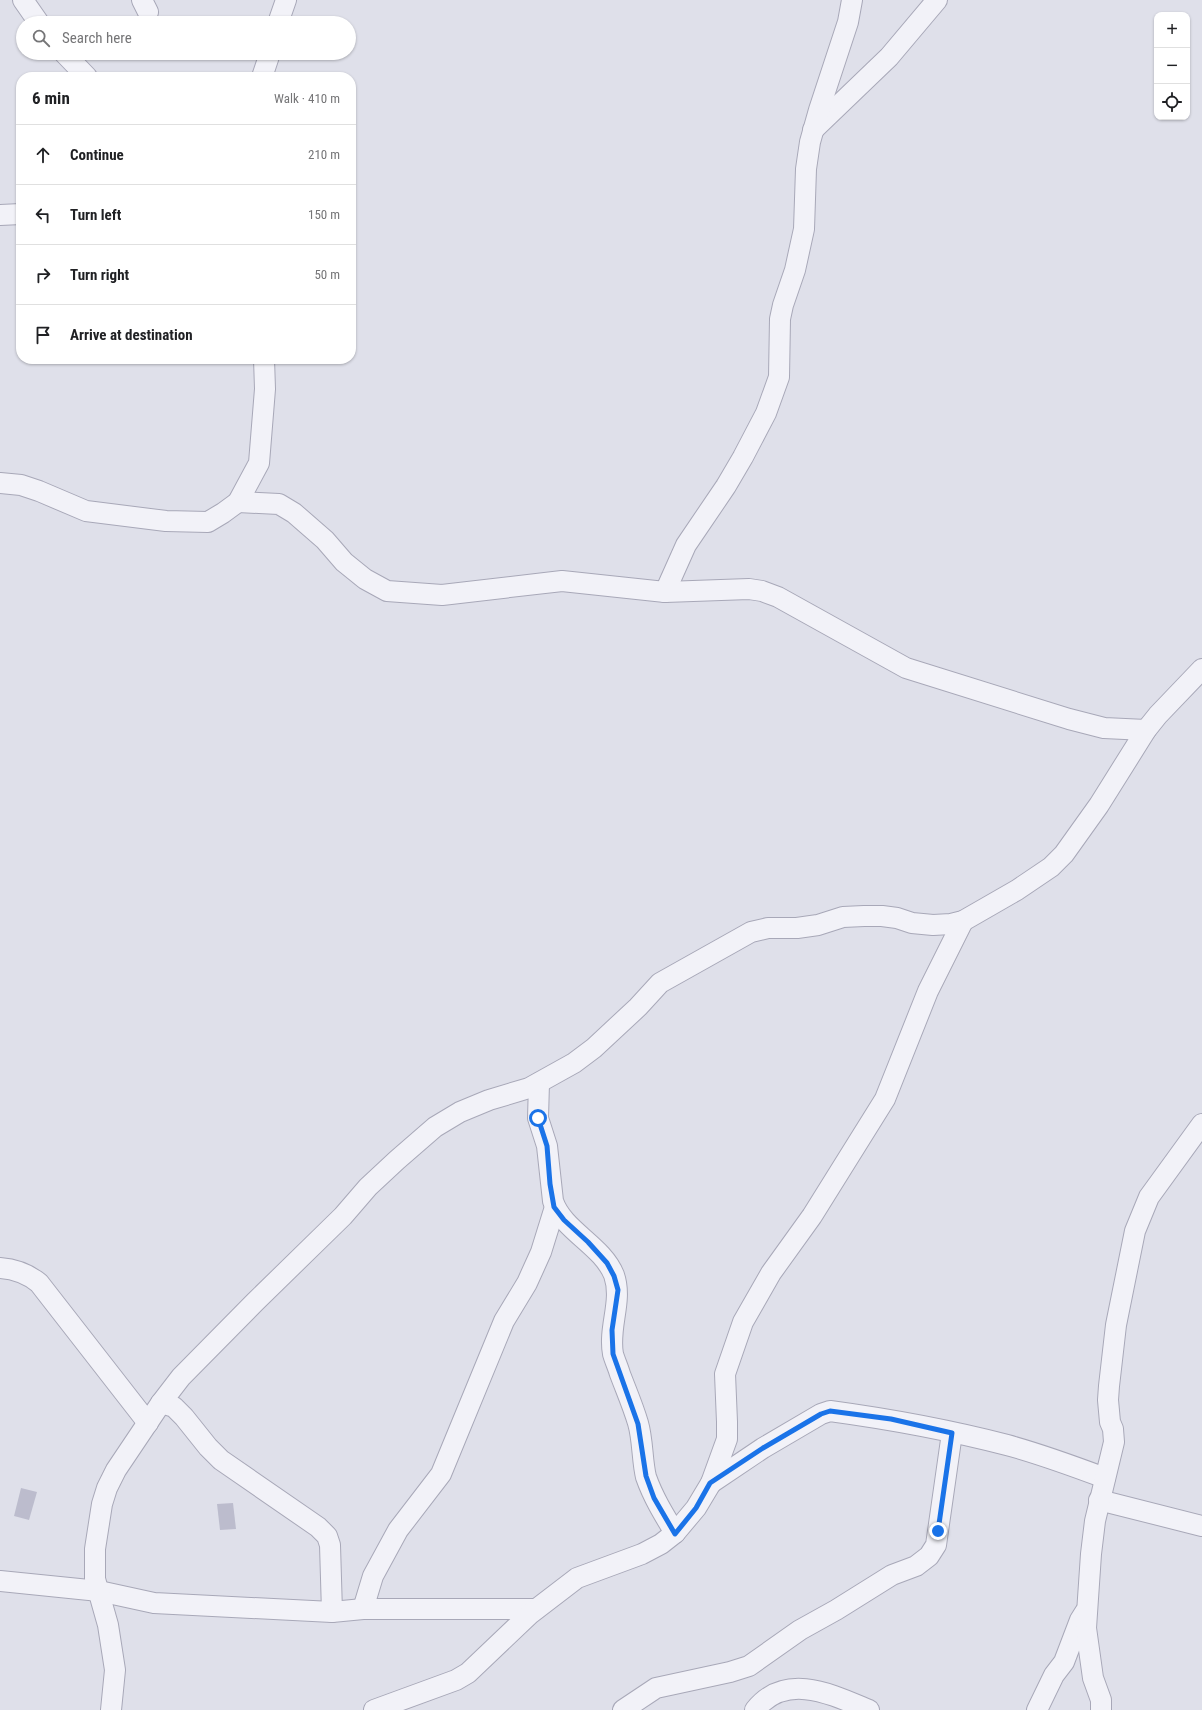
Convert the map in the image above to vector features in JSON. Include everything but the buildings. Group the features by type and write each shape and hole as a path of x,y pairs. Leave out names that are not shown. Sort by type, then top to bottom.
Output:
{"street":[{"path":"23,0 34,16"},
{"path":"280,16 286,0"},
{"path":"665,592 686,546 744,458 772,398 778,377 780,319 795,270 804,229 806,169 813,130 848,22 852,0"},
{"path":"813,130 889,57 937,0"},
{"path":"71,60 82,72"},
{"path":"264,72 268,60"},
{"path":"0,215 16,214"},
{"path":"0,483 40,491 86,511 166,521 208,522 238,502 259,463 266,389 264,364"},
{"path":"238,502 279,504 294,513 325,540 349,566 365,579 387,591 442,595 562,581 665,592 749,589 762,591 778,597 814,616 906,668 1069,719 1104,728 1146,730"},
{"path":"111,1710 115,1670 108,1625 95,1579 95,1549 102,1504 107,1488 116,1470 161,1403 181,1377 343,1216 368,1188 397,1160 435,1127 467,1109 489,1100 520,1092 574,1063 594,1048 638,1007 660,983 751,932 768,928 818,925 843,917 890,917 912,923 933,925 963,921 1017,890 1051,867 1064,854 1100,805 1146,730 1158,715 1202,670"},
{"path":"374,1710 456,1680 468,1673 514,1628 576,1578 642,1554 675,1534 696,1508 710,1483 727,1439 728,1422 725,1374 743,1322 771,1273 812,1216 885,1099 928,991 963,921"},
{"path":"362,1609 373,1576 398,1530 441,1474 502,1328 527,1283 541,1252 554,1207 550,1184 547,1146 538,1118 539,1083"},
{"path":"1102,1710 1101,1700 1093,1678 1086,1628 1091,1554 1099,1500 1114,1442 1108,1400 1116,1326 1135,1231 1149,1197 1202,1124"},
{"path":"554,1207 564,1220 588,1242 607,1263 614,1276 618,1290 612,1330 613,1354 638,1424 646,1476 654,1498 675,1534"},
{"path":"0,1268 30,1276 39,1283 148,1423"},
{"path":"161,1403 174,1407 221,1460 305,1517 327,1536 330,1545 332,1612"},
{"path":"710,1483 763,1448 821,1414 830,1411 891,1419 1006,1445 1049,1458 1105,1478"},
{"path":"623,1710 640,1703 656,1688 730,1672 749,1666 800,1630 836,1610 892,1575 916,1566 929,1556 936,1545 952,1433"},
{"path":"1099,1500 1202,1526"},
{"path":"0,1581 99,1591 154,1603 332,1612 362,1609 536,1609"},
{"path":"1037,1710 1054,1675 1064,1662 1080,1620 1088,1608"},
{"path":"755,1710 760,1703 771,1695 785,1690 802,1689 816,1690 830,1694 869,1710"}],"route":[{"path":"538,1118 547,1146 550,1184 554,1207 564,1220 588,1242 607,1263 614,1276 618,1290 612,1330 613,1354 638,1424 645,1460 646,1476 654,1498 675,1534 696,1508 710,1483 770,1443 821,1414 830,1411 891,1419 952,1433 938,1531"}]}
